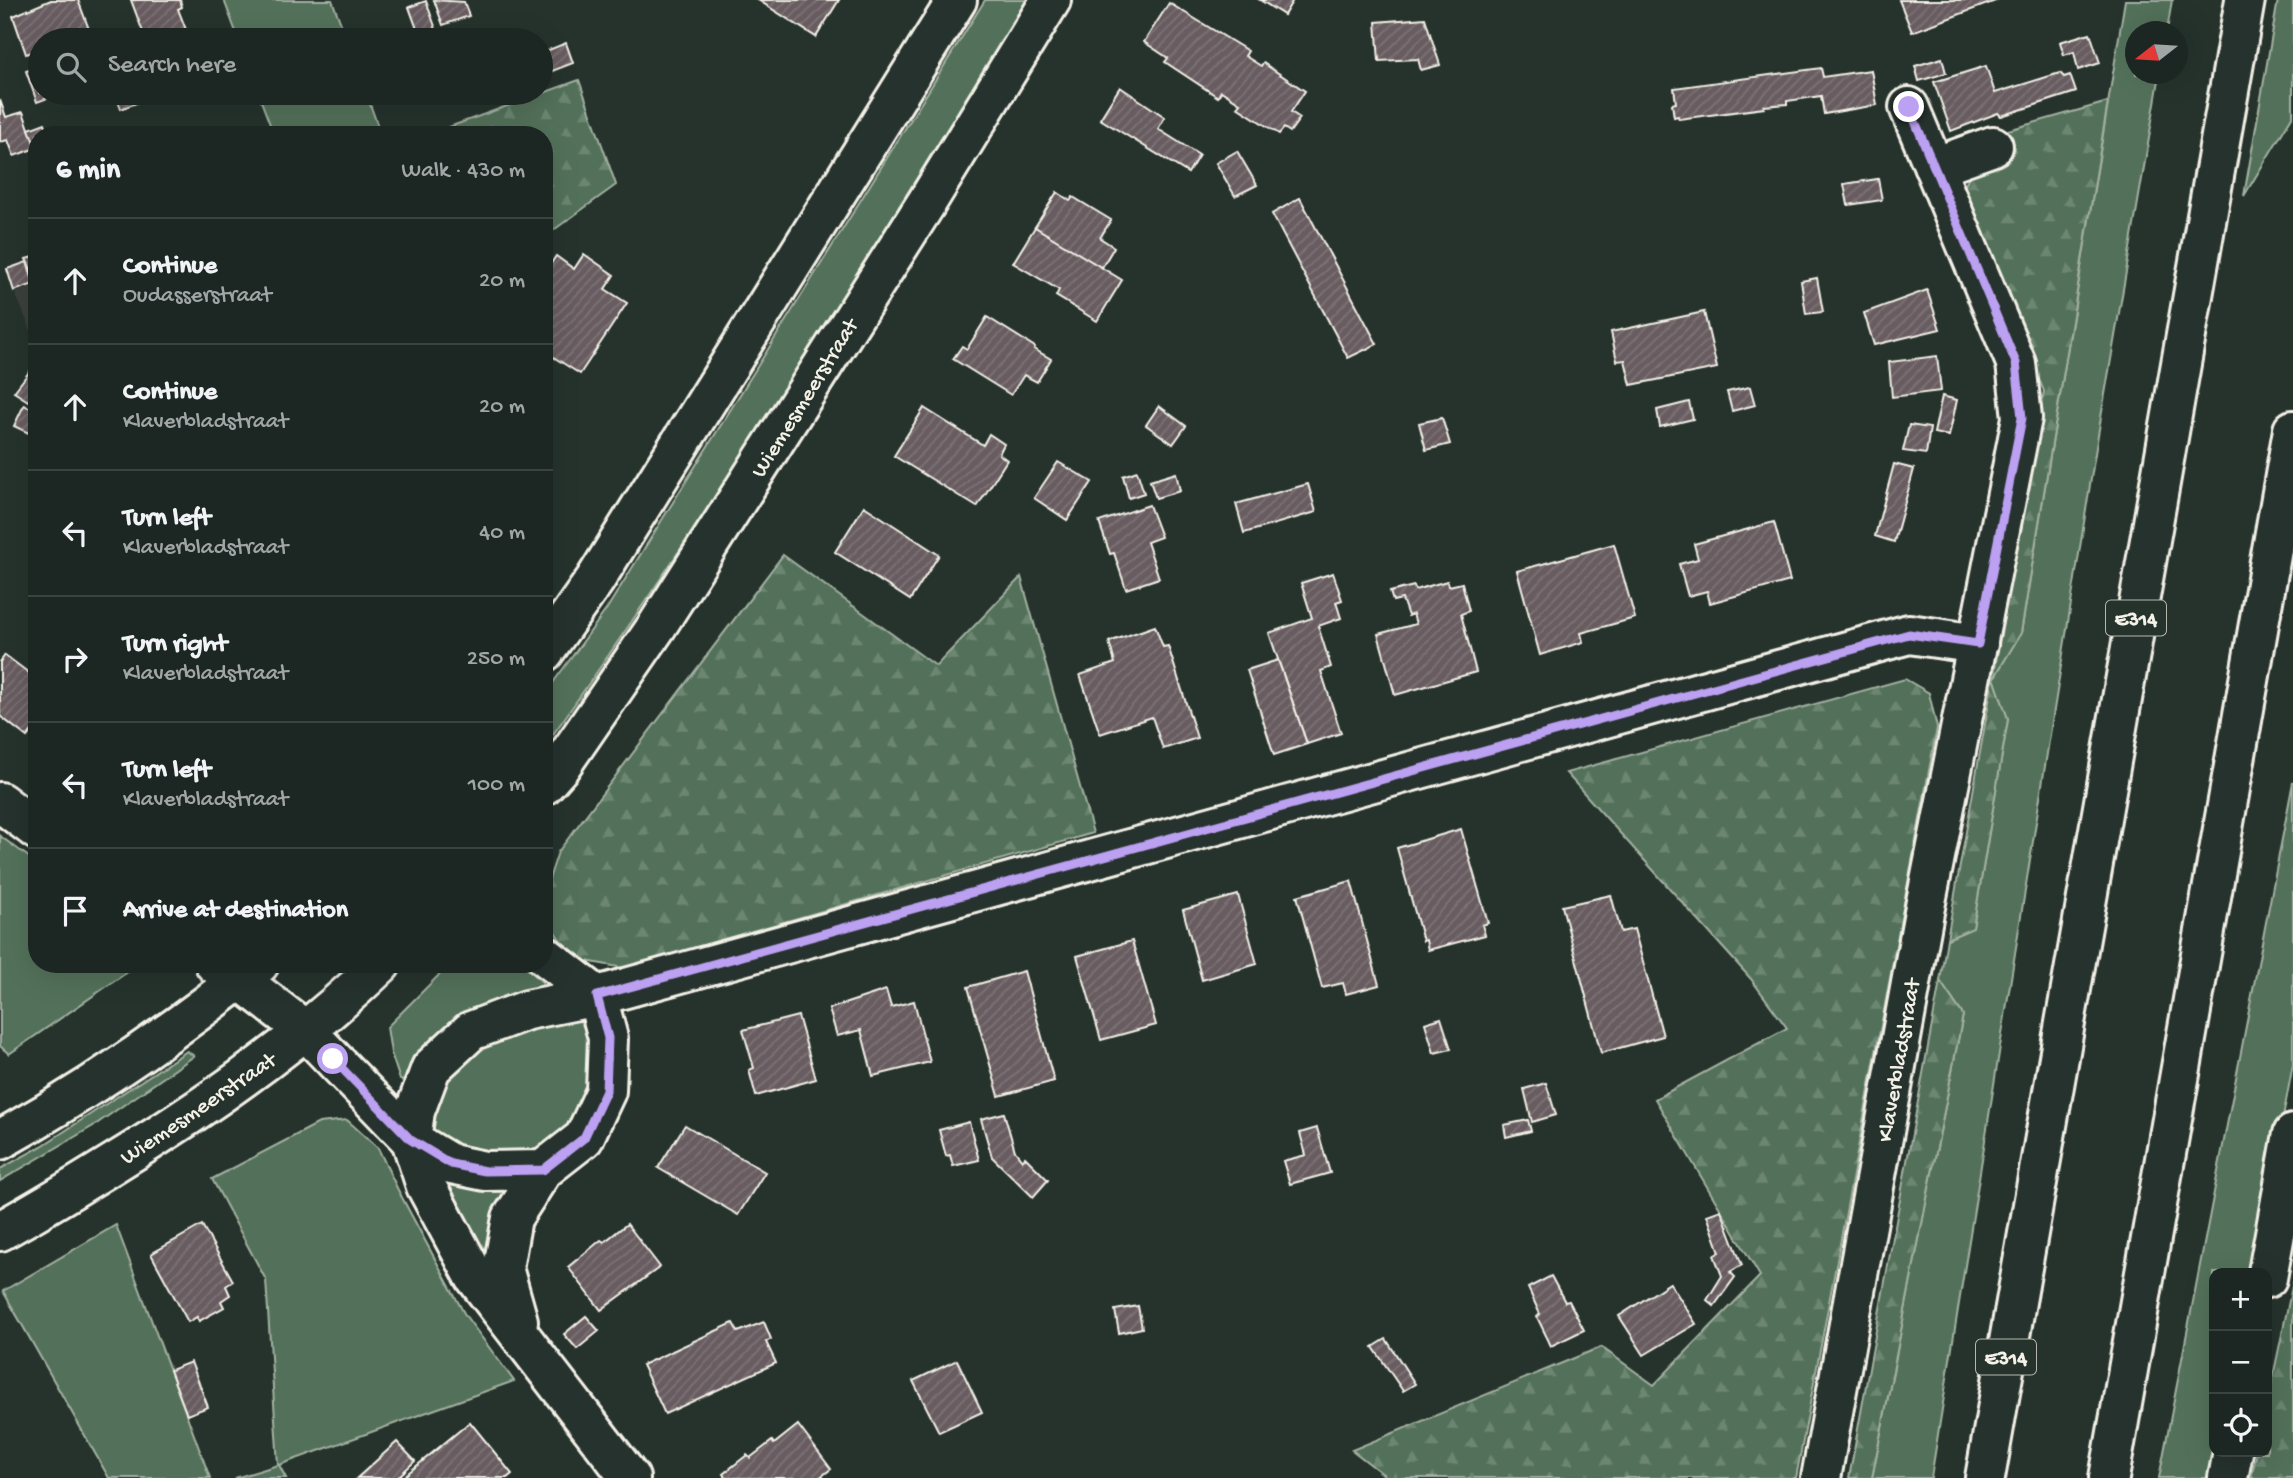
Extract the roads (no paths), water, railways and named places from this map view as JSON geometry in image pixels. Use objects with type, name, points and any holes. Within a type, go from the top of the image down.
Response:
[{"type":"main road","points":[[553,639],[595,580],[957,0]]},
{"type":"main road","name":"Wiemesmeerstraat","points":[[553,775],[657,626],[927,202],[1051,0]]},
{"type":"main road","name":"E314","points":[[1985,1478],[2245,0]]},
{"type":"main road","name":"Klaverbladstraat","points":[[1821,1478],[1924,912],[2022,418],[2016,363],[1909,107]]},
{"type":"main road","points":[[1934,167],[1993,146]]},
{"type":"main road","points":[[2109,1478],[2293,430]]},
{"type":"main road","points":[[630,1478],[475,1277],[426,1186],[411,1140],[415,1111],[431,1068],[471,1031],[527,1010],[597,996],[1909,634],[1978,644]]},
{"type":"main road","points":[[0,802],[28,823]]},
{"type":"main road","points":[[523,1340],[503,1268],[512,1218],[543,1170],[584,1138],[606,1091],[608,1038],[597,996],[553,962]]},
{"type":"main road","points":[[0,1140],[145,1049],[233,973]]},
{"type":"main road","points":[[242,973],[306,1031],[411,1140],[451,1164],[485,1171],[543,1170]]},
{"type":"main road","name":"Wiemesmeerstraat","points":[[0,1231],[180,1123],[306,1031],[371,973]]},
{"type":"main road","points":[[2269,1268],[2293,1135]]},
{"type":"main road","points":[[2228,1478],[2232,1457]]}]
